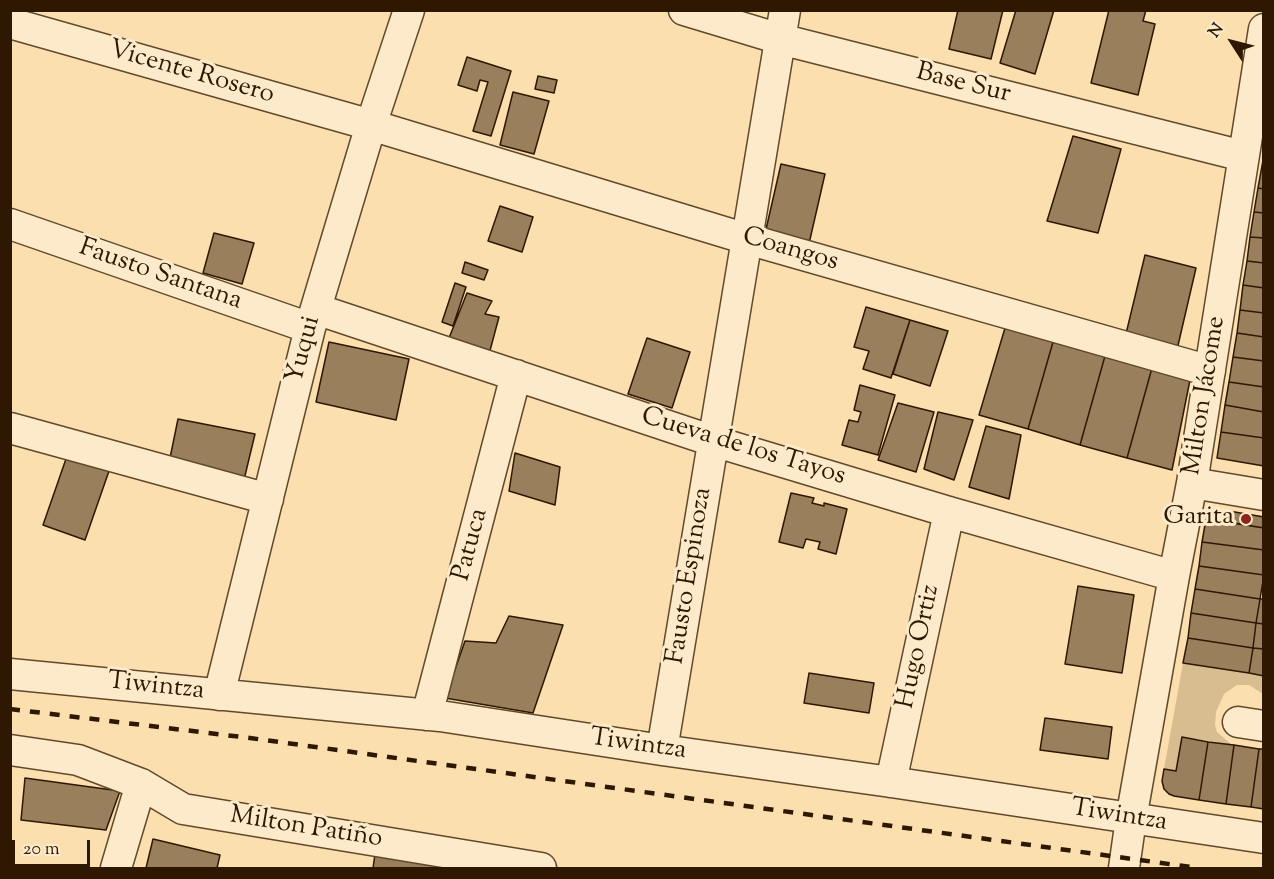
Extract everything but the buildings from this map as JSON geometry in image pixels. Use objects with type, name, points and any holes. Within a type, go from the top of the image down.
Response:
[{"type":"street","name":"Yuqui","points":[[219,695],[313,318],[371,125],[409,10]]},
{"type":"street","name":"Base Sur","points":[[684,10],[782,25],[1243,156]]},
{"type":"street","name":"Vicente Rosero","points":[[10,22],[371,125]]},
{"type":"street","name":"Fausto Espinoza","points":[[662,750],[782,25]]},
{"type":"street","name":"Milton Jácome","points":[[1124,868],[1192,483],[1263,29]]},
{"type":"street","name":"Coangos","points":[[371,125],[747,239],[1210,371]]},
{"type":"street","name":"Fausto Santana","points":[[10,224],[313,318]]},
{"type":"street","name":"Cueva de los Tayos","points":[[313,318],[516,375],[713,441],[1174,576]]},
{"type":"street","name":"Patuca","points":[[427,716],[516,375]]},
{"type":"street","points":[[10,428],[268,499]]},
{"type":"street","points":[[1192,483],[1263,495]]},
{"type":"street","name":"Hugo Ortiz","points":[[891,782],[950,512]]},
{"type":"street","name":"Tiwintza","points":[[10,674],[427,716],[1263,838]]},
{"type":"street","name":"Milton Patiño","points":[[10,750],[78,760],[141,784],[183,809],[541,868]]},
{"type":"street","points":[[116,868],[141,784]]},
{"type":"shaded area","points":[[1183,663],[1263,675],[1263,694],[1249,685],[1237,685],[1224,694],[1216,712],[1215,725],[1217,732],[1232,745],[1182,737],[1176,771],[1164,769]]},
{"type":"railway","points":[[10,709],[250,738],[1198,868]]},
{"type":"place","name":"Garita","points":[[1246,519]]}]
